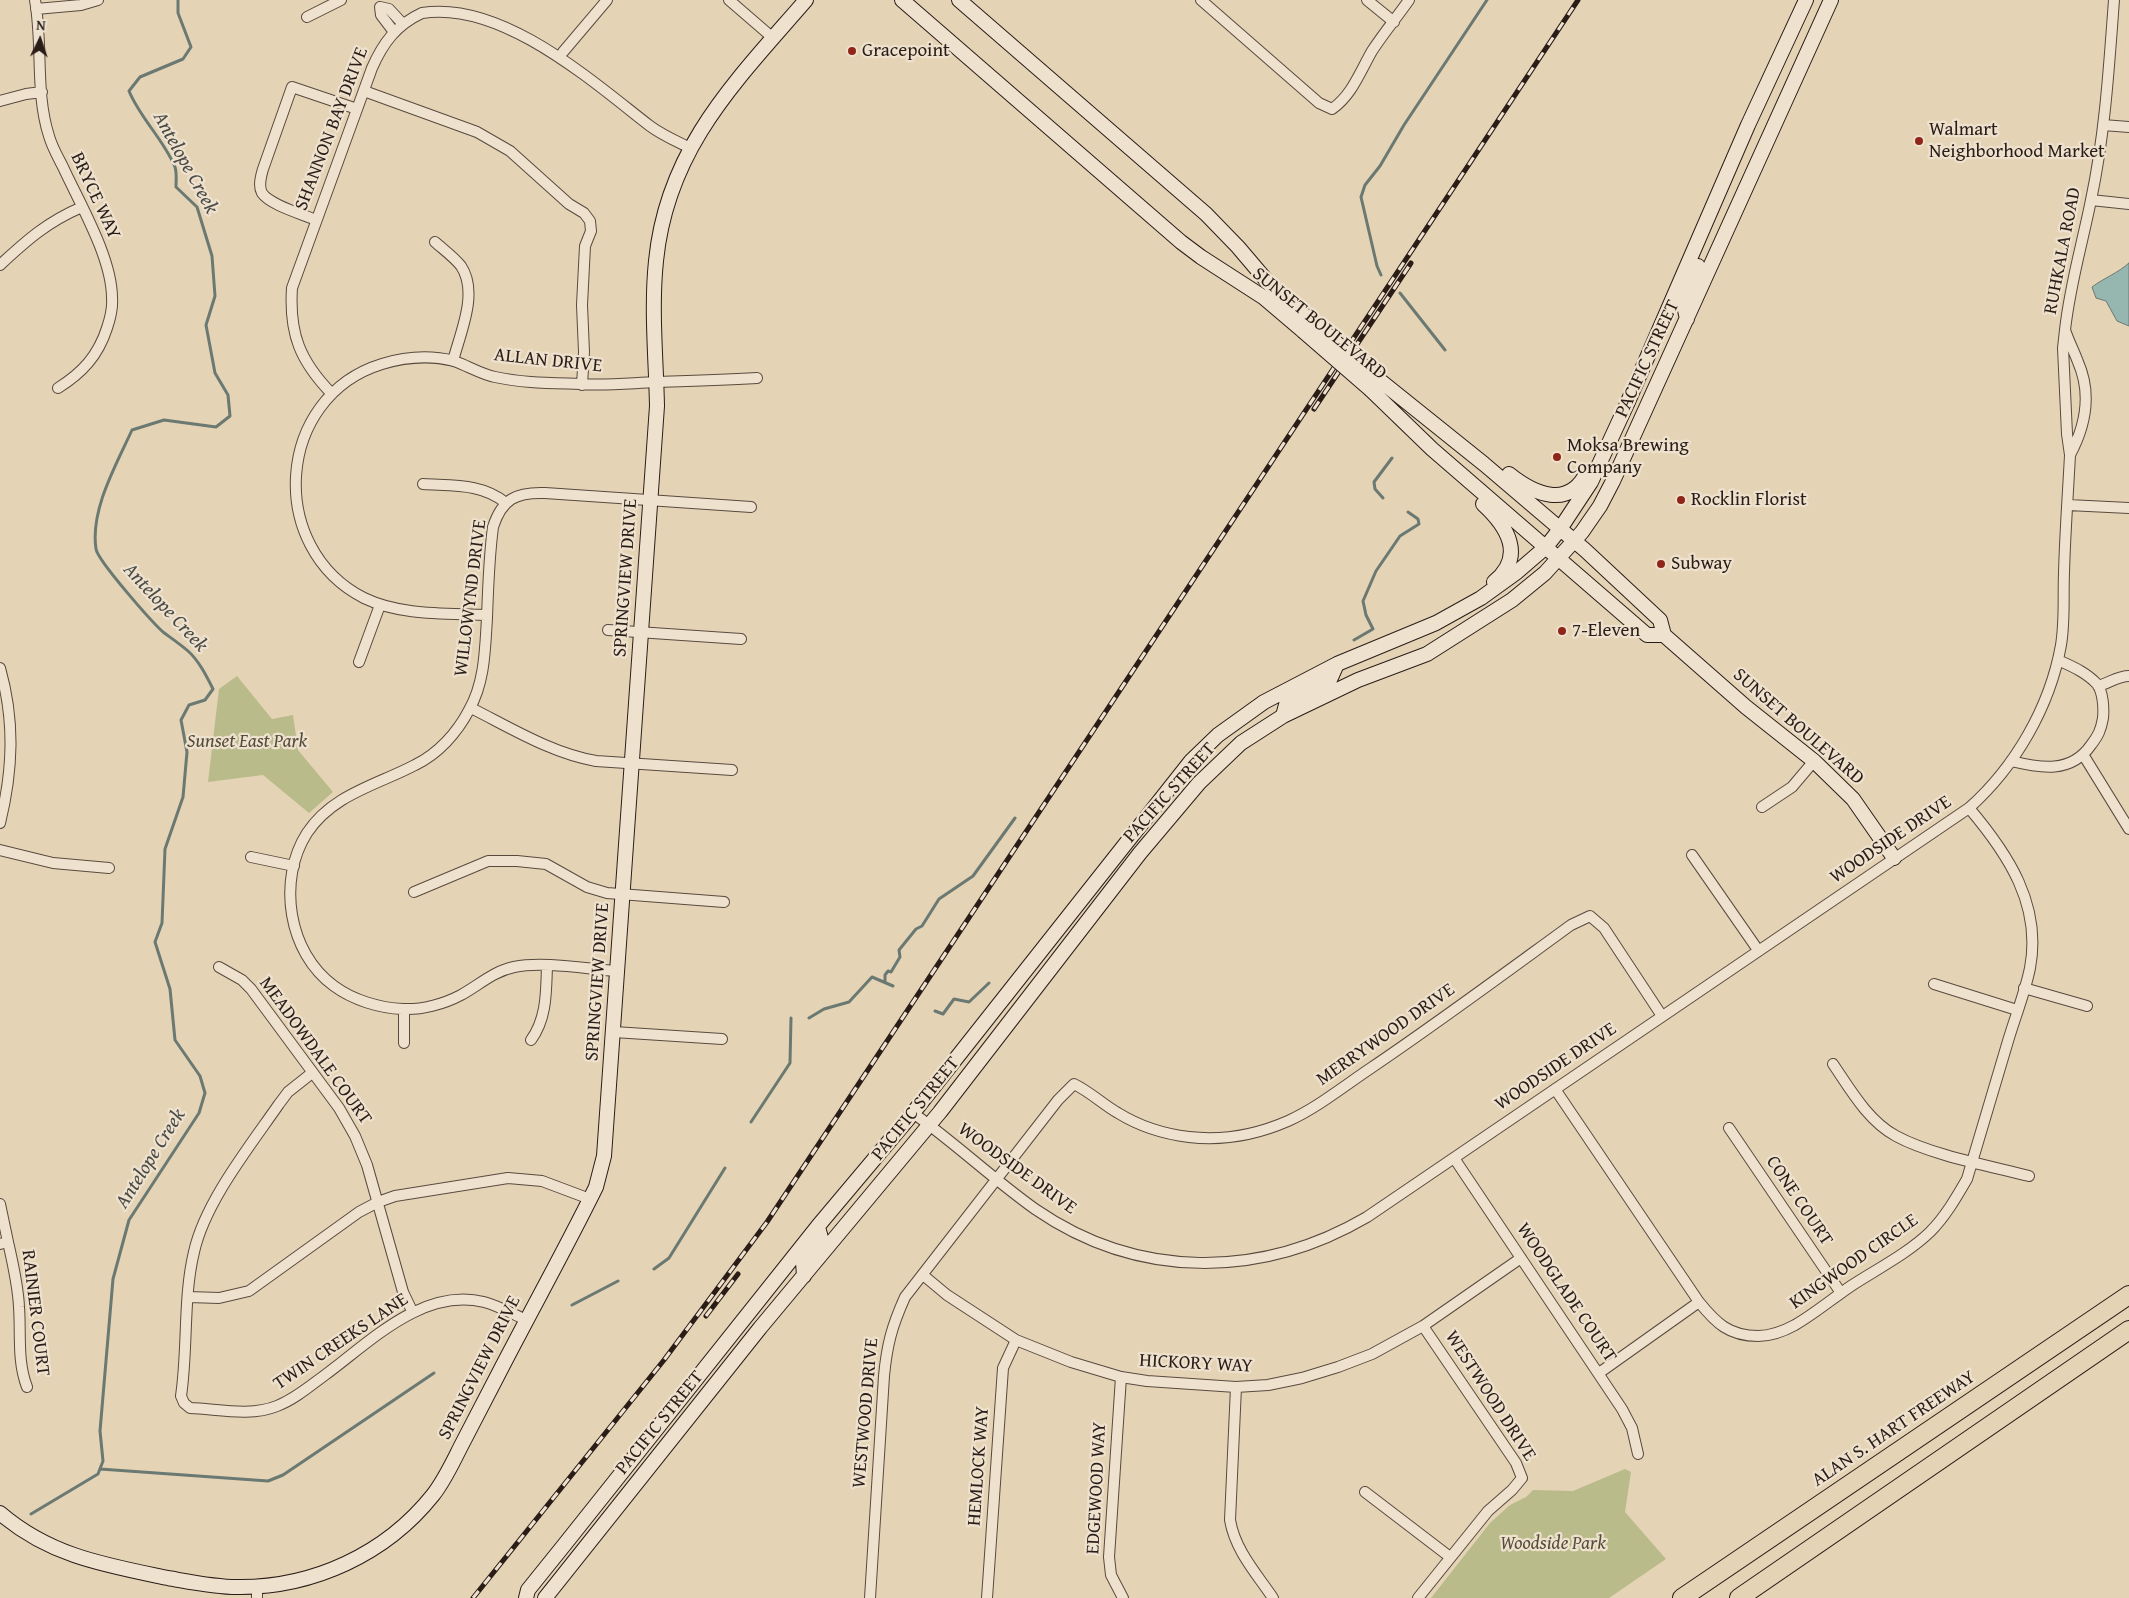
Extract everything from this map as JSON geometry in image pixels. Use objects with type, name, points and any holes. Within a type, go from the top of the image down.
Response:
[{"type":"highway","name":"ALAN S. HART FREEWAY","points":[[1682,1598],[2129,1295]]},
{"type":"highway","points":[[1739,1598],[2129,1330]]},
{"type":"main road","name":"SPRINGVIEW DRIVE","points":[[0,1513],[38,1540],[69,1554],[91,1561],[202,1584],[257,1592],[332,1570],[377,1546],[408,1520],[433,1494],[444,1477],[590,1199],[601,1174],[606,1143],[657,406],[654,298],[656,261],[669,198],[690,148],[713,110],[806,0]]},
{"type":"main road","name":"SUNSET BOULEVARD","points":[[902,0],[1182,242],[1201,257],[1306,325],[1375,384],[1484,464],[1560,529],[1660,620],[1664,635],[1746,707],[1814,761],[1852,799],[1894,858]]},
{"type":"main road","name":"SUNSET BOULEVARD","points":[[959,0],[1206,214],[1238,247],[1306,325]]},
{"type":"main road","name":"PACIFIC STREET","points":[[526,1598],[528,1590],[564,1544],[818,1226],[913,1113],[1191,761],[1234,722],[1264,702],[1337,664],[1407,637],[1453,614],[1518,572],[1546,547],[1587,488],[1806,0]]},
{"type":"main road","name":"PACIFIC STREET","points":[[545,1598],[760,1328],[929,1125],[1140,853],[1195,787],[1241,743],[1283,716],[1358,680],[1427,654],[1512,600],[1545,573],[1574,542],[1600,506],[1613,481],[1831,0]]},
{"type":"main road","points":[[1687,319],[1683,301],[1702,258],[1699,241]]},
{"type":"main road","name":"SUNSET BOULEVARD","points":[[1375,384],[1432,449],[1647,635],[1664,635]]},
{"type":"main road","points":[[1484,464],[1504,470],[1533,491],[1545,495],[1564,494],[1578,486],[1606,432],[1618,422]]},
{"type":"main road","points":[[1469,480],[1480,500],[1495,514],[1505,528],[1510,540],[1509,565],[1502,575],[1487,587],[1480,598]]},
{"type":"main road","points":[[1283,716],[1287,701],[1330,682],[1337,664]]},
{"type":"main road","points":[[1205,748],[1219,763]]},
{"type":"main road","points":[[1126,843],[1140,853]]},
{"type":"main road","points":[[766,1293],[778,1290],[794,1275],[804,1276],[804,1261],[821,1238],[818,1226]]},
{"type":"main road","points":[[662,1421],[673,1418],[692,1400],[702,1402]]},
{"type":"main road","points":[[564,1544],[577,1541],[590,1526],[603,1525],[601,1511],[621,1484],[619,1477]]},
{"type":"street","points":[[36,4],[81,5],[98,0]]},
{"type":"street","points":[[307,17],[341,0]]},
{"type":"street","points":[[563,52],[607,0]]},
{"type":"street","points":[[728,0],[773,38]]},
{"type":"street","points":[[1201,0],[1319,103],[1332,109],[1343,101],[1372,52],[1409,0]]},
{"type":"street","points":[[1367,0],[1394,22]]},
{"type":"street","name":"RUHKALA ROAD","points":[[2064,575],[2070,455],[2066,434],[2063,348],[2068,298],[2091,200],[2103,126],[2114,0]]},
{"type":"street","name":"BRYCE WAY","points":[[36,4],[44,115],[49,138],[104,256],[111,281],[111,315],[100,347],[89,364],[73,379],[58,388]]},
{"type":"street","points":[[377,4],[389,9],[403,24]]},
{"type":"street","points":[[377,4],[380,15],[394,32]]},
{"type":"street","name":"SHANNON BAY DRIVE","points":[[332,394],[306,362],[292,326],[292,288],[380,50],[403,24],[429,10],[445,6],[465,5],[481,8],[510,21],[563,52],[650,126],[690,148]]},
{"type":"street","points":[[316,220],[270,201],[261,192],[260,182],[263,169],[292,87],[357,109]]},
{"type":"street","points":[[364,91],[477,132],[494,141],[510,151],[570,204],[584,213],[590,221],[590,231],[585,246],[582,305],[584,352],[582,385]]},
{"type":"street","points":[[0,102],[26,94],[42,92]]},
{"type":"street","points":[[2103,126],[2129,127]]},
{"type":"street","points":[[2091,200],[2129,204]]},
{"type":"street","points":[[0,265],[33,234],[50,222],[82,207]]},
{"type":"street","points":[[435,242],[460,266],[466,276],[469,291],[468,305],[453,361]]},
{"type":"street","name":"RUHKALA ROAD","points":[[2065,330],[2080,367],[2087,396],[2082,430],[2070,455]]},
{"type":"street","name":"ALLAN DRIVE","points":[[487,615],[412,611],[380,605],[363,597],[331,574],[309,543],[298,512],[296,472],[299,455],[311,422],[332,394],[363,372],[398,360],[436,358],[453,361],[494,376],[582,385],[757,378]]},
{"type":"street","points":[[423,484],[488,490],[506,502]]},
{"type":"street","name":"WILLOWYND DRIVE","points":[[618,971],[530,965],[500,971],[446,1001],[426,1007],[404,1010],[383,1007],[348,994],[333,985],[321,974],[302,945],[296,929],[290,898],[294,866],[299,849],[307,833],[330,808],[359,790],[417,765],[432,755],[451,736],[470,708],[482,675],[493,527],[497,515],[506,502],[530,492],[751,507]]},
{"type":"street","points":[[2068,505],[2129,508]]},
{"type":"street","name":"WOODSIDE DRIVE","points":[[913,1113],[1035,1208],[1059,1224],[1106,1246],[1137,1255],[1166,1260],[1217,1263],[1269,1257],[1316,1243],[1343,1231],[1367,1217],[1969,808],[1992,786],[2010,761],[2033,725],[2050,687],[2058,660],[2064,615],[2064,575]]},
{"type":"street","points":[[359,662],[380,605]]},
{"type":"street","points":[[608,630],[741,639]]},
{"type":"street","points":[[2010,761],[2034,767],[2051,767],[2071,763],[2084,756],[2101,731],[2104,708],[2098,686],[2083,672],[2058,660]]},
{"type":"street","points":[[0,668],[9,703],[12,748],[9,781],[0,823]]},
{"type":"street","points":[[2098,686],[2121,676],[2129,676]]},
{"type":"street","points":[[470,708],[554,750],[574,757],[632,764],[732,770]]},
{"type":"street","points":[[2084,756],[2129,829]]},
{"type":"street","points":[[1762,807],[1792,787],[1814,761]]},
{"type":"street","name":"KINGWOOD CIRCLE","points":[[1555,1088],[1713,1320],[1727,1330],[1758,1336],[1773,1334],[1794,1326],[1929,1233],[1954,1202],[1967,1179],[2030,968],[2032,946],[2031,925],[2027,906],[2012,865],[1969,808]]},
{"type":"street","points":[[0,850],[54,864],[109,868]]},
{"type":"street","points":[[1692,855],[1758,950]]},
{"type":"street","points":[[251,857],[294,866]]},
{"type":"street","points":[[414,892],[488,861],[517,861],[546,864],[587,887],[623,896],[724,902]]},
{"type":"street","name":"MERRYWOOD DRIVE","points":[[1074,1084],[1091,1092],[1117,1113],[1138,1124],[1163,1132],[1213,1139],[1241,1137],[1266,1129],[1290,1120],[1331,1095],[1422,1034],[1571,925],[1590,916],[1604,928],[1662,1016]]},
{"type":"street","points":[[531,1040],[539,1029],[544,1013],[547,966]]},
{"type":"street","name":"MEADOWDALE COURT","points":[[219,967],[242,980],[251,989],[339,1108],[356,1136],[367,1165],[403,1292],[412,1311]]},
{"type":"street","points":[[1934,984],[2017,1010]]},
{"type":"street","points":[[2024,988],[2087,1006]]},
{"type":"street","points":[[404,1010],[404,1043]]},
{"type":"street","points":[[614,1032],[722,1039]]},
{"type":"street","points":[[1833,1064],[1856,1098],[1874,1118],[1895,1136],[1937,1151],[2029,1176]]},
{"type":"street","name":"TWIN CREEKS LANE","points":[[312,1073],[288,1092],[211,1207],[194,1252],[181,1396],[184,1403],[190,1408],[241,1412],[260,1411],[276,1407],[301,1393],[412,1311],[440,1302],[469,1300],[499,1307],[526,1320]]},
{"type":"street","name":"WESTWOOD DRIVE","points":[[870,1598],[888,1343],[892,1325],[905,1297],[1058,1100],[1074,1084]]},
{"type":"street","name":"CONE COURT","points":[[1729,1128],[1841,1294]]},
{"type":"street","name":"WOODGLADE COURT","points":[[1454,1158],[1622,1409],[1632,1428],[1638,1454]]},
{"type":"street","points":[[189,1297],[219,1298],[250,1291],[359,1212],[395,1196],[508,1178],[542,1181],[590,1199]]},
{"type":"street","name":"RAINIER COURT","points":[[0,1204],[4,1243],[17,1283],[20,1359],[22,1374],[27,1388]]},
{"type":"street","name":"HICKORY WAY","points":[[923,1275],[947,1295],[1016,1340],[1070,1362],[1121,1377],[1147,1381],[1236,1388],[1268,1385],[1302,1378],[1372,1354],[1423,1326],[1521,1258]]},
{"type":"street","points":[[1598,1373],[1699,1302]]},
{"type":"street","name":"WESTWOOD DRIVE","points":[[1418,1598],[1488,1511],[1512,1490],[1522,1478],[1516,1463],[1423,1326]]},
{"type":"street","name":"HEMLOCK WAY","points":[[987,1598],[1003,1368],[1016,1340]]},
{"type":"street","name":"EDGEWOOD WAY","points":[[1121,1377],[1109,1558],[1111,1575],[1124,1598]]},
{"type":"street","points":[[1236,1388],[1230,1520],[1233,1536],[1240,1551],[1273,1598]]},
{"type":"street","points":[[1365,1492],[1450,1557]]},
{"type":"green space","name":"Sunset East Park","points":[[237,676],[272,719],[293,715],[298,750],[333,792],[309,813],[263,775],[208,782],[219,689]]},
{"type":"green space","name":"Woodside Park","points":[[1625,1469],[1631,1472],[1625,1512],[1666,1559],[1609,1598],[1431,1598],[1490,1523],[1510,1505],[1526,1497],[1533,1490],[1573,1491]]},
{"type":"water","points":[[2129,263],[2129,326],[2117,321],[2106,301],[2096,298],[2092,287]]},
{"type":"waterway","name":"Antelope Creek","points":[[31,1514],[98,1474],[103,1461],[100,1431],[113,1279],[129,1220],[199,1113],[205,1093],[200,1076],[175,1040],[170,989],[155,942],[162,923],[165,849],[183,797],[187,752],[181,720],[189,705],[205,700],[213,689],[202,668],[192,655],[157,626],[126,591],[99,556],[96,549],[95,534],[97,519],[106,488],[132,430],[164,420],[216,427],[230,416],[228,395],[215,373],[206,325],[215,296],[212,256],[197,207],[176,187],[176,169],[129,91],[140,77],[183,59],[191,47],[178,13],[178,0]]},
{"type":"waterway","points":[[1381,275],[1377,266],[1361,197],[1365,185],[1380,166],[1404,125],[1487,0]]},
{"type":"waterway","points":[[1400,293],[1445,350]]},
{"type":"waterway","points":[[1383,498],[1375,489],[1374,482],[1392,458]]},
{"type":"waterway","points":[[1354,640],[1373,629],[1366,615],[1363,601],[1376,571],[1400,536],[1419,524],[1418,519],[1408,512]]},
{"type":"waterway","points":[[885,982],[885,975],[888,971],[891,972],[900,957],[899,950],[916,929],[922,926],[939,899],[973,876],[1015,818]]},
{"type":"waterway","points":[[809,1018],[824,1009],[849,1002],[872,977],[893,986]]},
{"type":"waterway","points":[[935,1011],[943,1014],[954,999],[969,1002],[989,983]]},
{"type":"waterway","points":[[751,1122],[790,1063],[791,1018]]},
{"type":"waterway","points":[[654,1269],[669,1258],[725,1168]]},
{"type":"waterway","points":[[572,1305],[618,1281]]},
{"type":"waterway","points":[[100,1469],[268,1481],[283,1475],[434,1373]]},
{"type":"railway","points":[[473,1598],[664,1360],[767,1222],[1578,0]]},
{"type":"railway","points":[[1314,409],[1411,263]]},
{"type":"railway","points":[[706,1316],[738,1274]]},
{"type":"place","name":"Gracepoint","points":[[852,51]]},
{"type":"place","name":"Walmart Neighborhood Market","points":[[1919,141]]},
{"type":"place","name":"Moksa Brewing Company","points":[[1557,457]]},
{"type":"place","name":"Rocklin Florist","points":[[1681,500]]},
{"type":"place","name":"Subway","points":[[1661,564]]},
{"type":"place","name":"7-Eleven","points":[[1562,631]]}]
